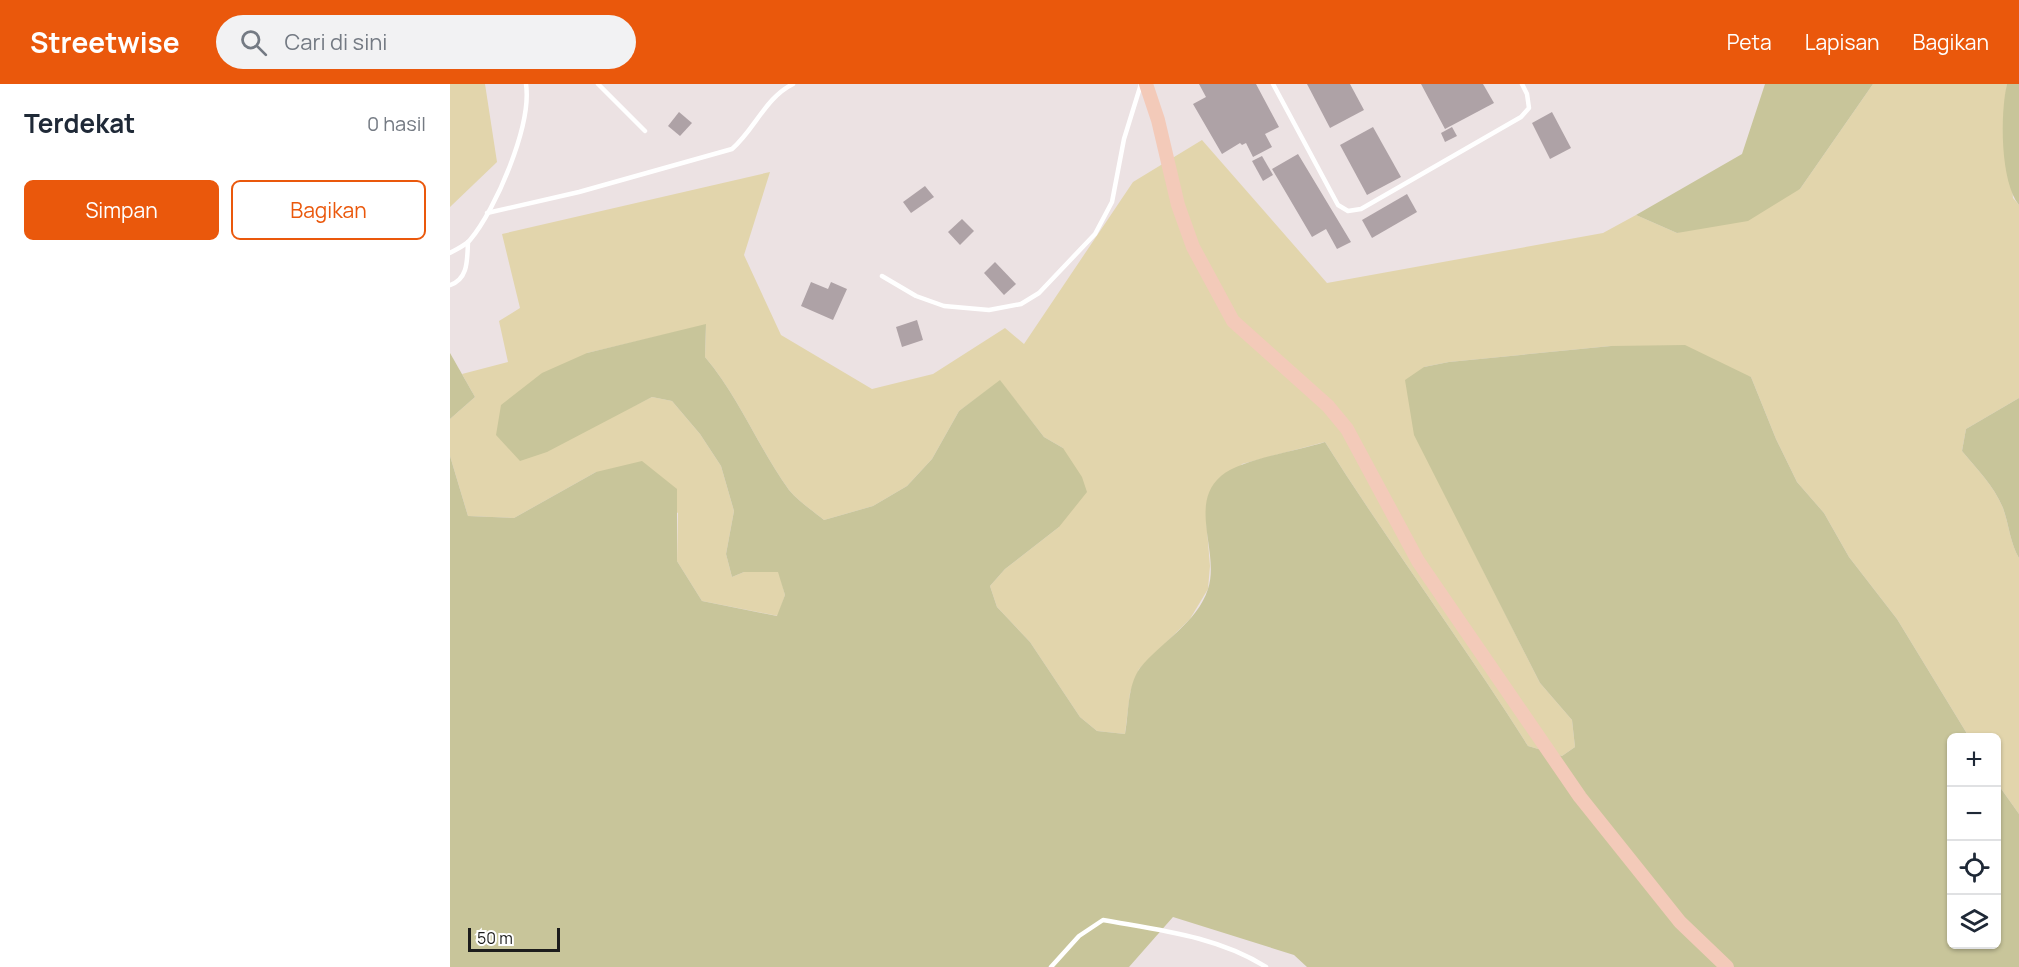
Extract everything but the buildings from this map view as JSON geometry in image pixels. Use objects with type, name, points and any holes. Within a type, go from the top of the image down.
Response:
[{"type":"main road","points":[[1146,84],[1158,120],[1178,205],[1193,247],[1233,321],[1328,406],[1347,429],[1418,561],[1580,797],[1680,922],[1727,967]]},
{"type":"lane","points":[[450,253],[468,242],[487,213],[522,133],[528,94],[526,84]]},
{"type":"lane","points":[[598,84],[645,131]]},
{"type":"lane","points":[[487,213],[579,192],[732,149],[748,135],[772,99],[793,84]]},
{"type":"lane","points":[[882,276],[915,296],[944,306],[989,310],[1021,304],[1039,293],[1095,234],[1112,202],[1124,140],[1140,84]]},
{"type":"lane","points":[[1274,84],[1338,205],[1348,211],[1361,209],[1521,117],[1529,108],[1522,84]]},
{"type":"lane","points":[[450,285],[460,280],[465,272],[468,242]]},
{"type":"lane","points":[[1051,967],[1079,936],[1102,920],[1191,935],[1250,957],[1266,967]]},
{"type":"shaded area","points":[[450,84],[485,84],[497,162],[450,207]]},
{"type":"shaded area","points":[[1765,84],[1873,84],[1800,189],[1748,221],[1677,233],[1636,215],[1742,154]]},
{"type":"shaded area","points":[[1873,84],[2007,84],[2004,110],[2013,198],[2019,205],[2019,398],[1966,429],[1962,451],[1995,492],[2005,514],[2019,558],[2019,814],[2001,789],[2001,733],[1967,733],[1897,619],[1849,557],[1824,513],[1797,482],[1776,439],[1751,377],[1611,346],[1449,362],[1424,367],[1415,435],[1540,683],[1572,720],[1575,747],[1562,756],[1528,746],[1325,442],[1242,464],[1206,518],[1210,566],[1208,589],[1190,619],[1139,669],[1130,693],[1125,734],[1097,731],[1080,717],[1030,642],[997,607],[990,586],[1005,569],[1059,527],[1063,448],[1044,437],[1000,381],[959,411],[932,459],[907,486],[873,506],[824,520],[789,490],[728,389],[705,357],[706,325],[587,353],[603,421],[652,397],[672,401],[700,434],[721,466],[734,511],[726,554],[732,577],[744,572],[779,572],[785,595],[778,616],[702,601],[677,561],[678,513],[596,472],[514,518],[468,516],[450,456],[450,419],[475,397],[462,374],[508,362],[499,321],[520,308],[502,234],[770,172],[744,255],[781,335],[872,389],[933,374],[1005,328],[1024,344],[1133,182],[1202,140],[1327,283],[1603,233],[1636,215],[1677,233],[1800,189]]},
{"type":"shaded area","points":[[2007,84],[2019,84],[2019,205],[2008,180],[2003,147],[2003,112]]},
{"type":"shaded area","points":[[706,324],[705,357],[728,389],[789,490],[824,520],[873,506],[907,486],[932,459],[959,411],[1000,380],[1044,437],[1063,448],[1082,477],[1087,492],[1059,527],[1005,569],[990,586],[997,607],[1030,642],[1080,717],[1097,731],[1125,734],[1131,691],[1140,668],[1187,622],[1203,601],[1211,575],[1206,515],[1211,487],[1221,476],[1242,465],[1325,442],[1528,746],[1562,756],[1575,747],[1572,720],[1540,683],[1414,435],[1405,380],[1424,367],[1449,362],[1611,346],[1685,345],[1751,377],[1776,439],[1797,482],[1824,513],[1849,557],[1897,619],[1967,733],[1947,733],[1947,949],[2001,949],[2001,789],[2019,814],[2019,967],[1307,967],[1294,955],[1173,917],[1129,967],[450,967],[450,456],[468,516],[514,518],[596,472],[642,461],[677,489],[677,561],[702,601],[777,616],[785,595],[778,572],[744,572],[732,577],[726,554],[734,511],[721,466],[700,434],[672,401],[652,397],[547,452],[520,461],[496,435],[501,405],[542,373],[587,353]]},
{"type":"shaded area","points":[[450,353],[475,397],[450,419]]},
{"type":"shaded area","points":[[2019,398],[2019,558],[2005,514],[1995,492],[1962,451],[1966,429]]}]
